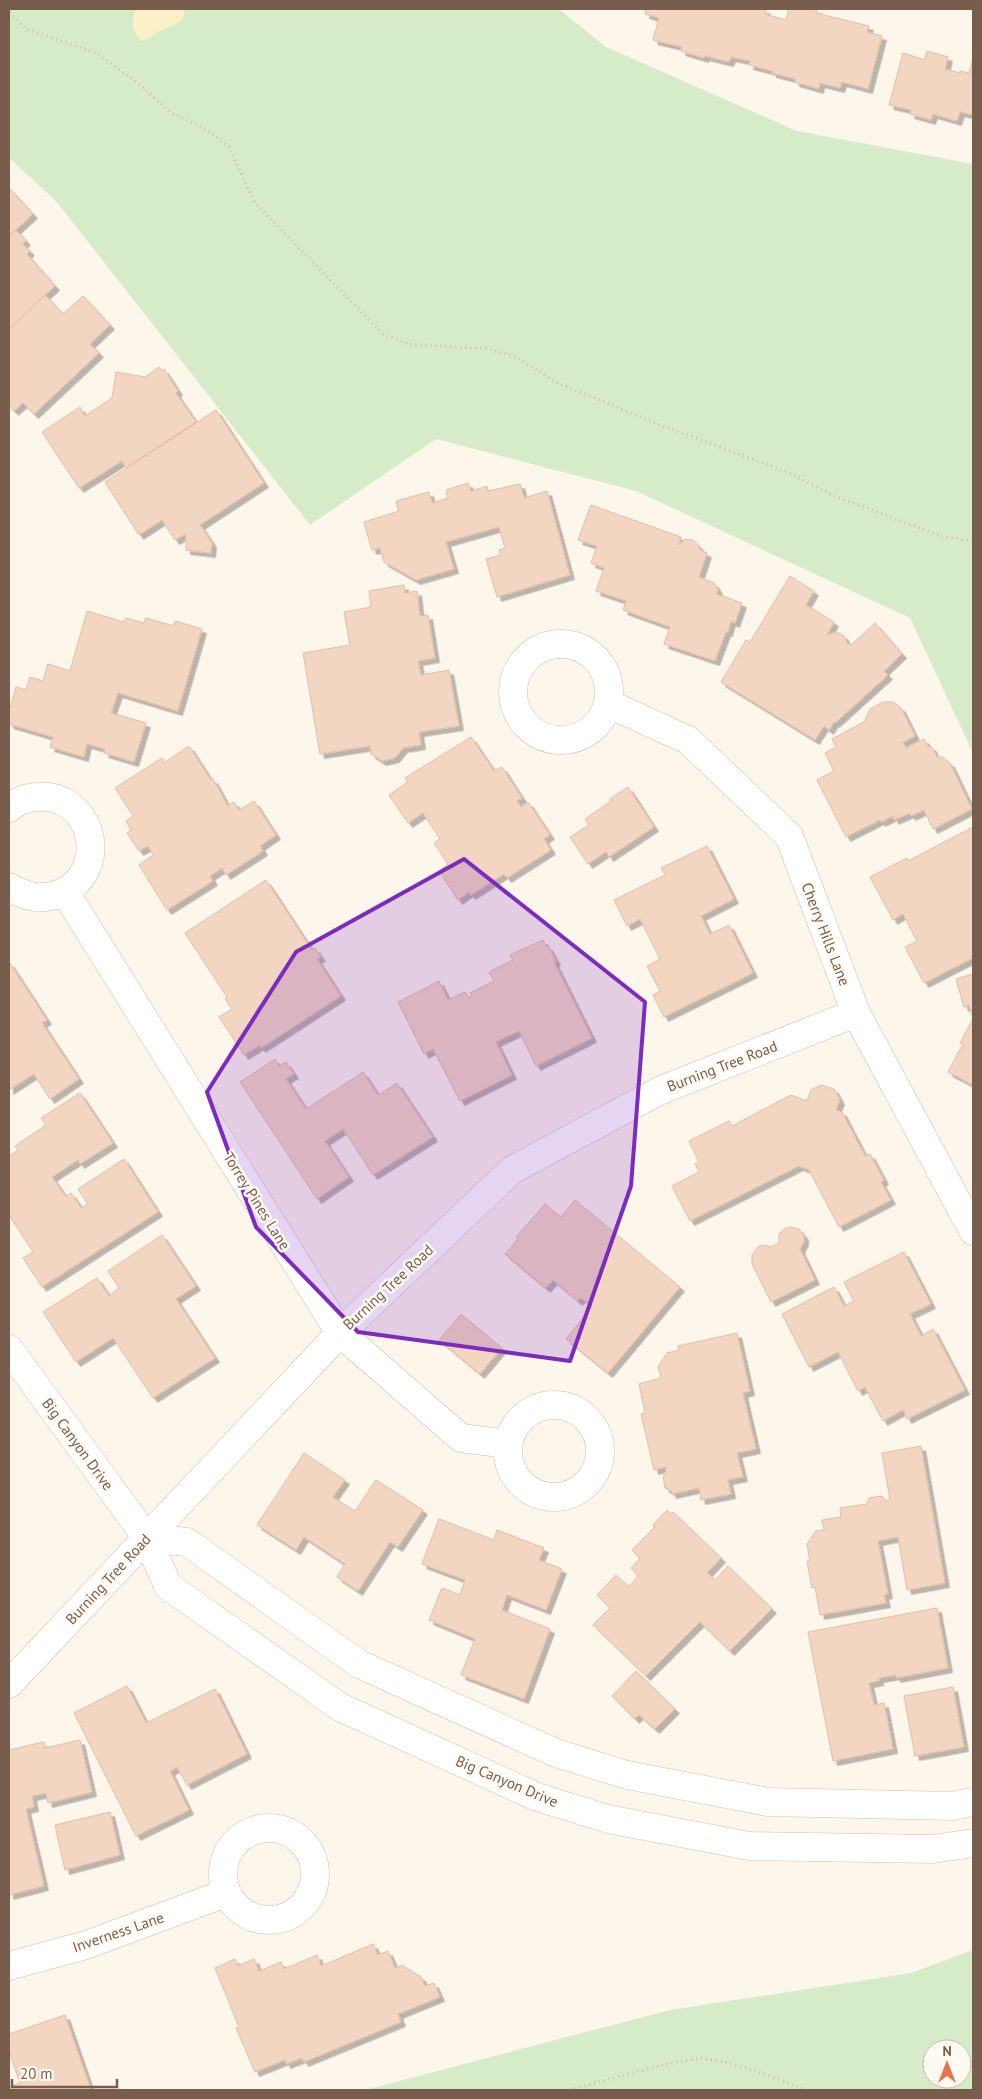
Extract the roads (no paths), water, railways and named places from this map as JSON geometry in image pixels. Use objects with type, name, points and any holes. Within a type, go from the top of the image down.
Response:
[{"type":"street","name":"Cherry Hills Lane","points":[[609,704],[688,740],[789,836],[856,1013],[973,1231]]},
{"type":"street","points":[[9,808],[16,802],[35,796],[55,798],[73,808],[86,823],[91,842],[90,862],[80,879],[64,892],[45,898],[25,896],[9,887]]},
{"type":"street","name":"Torrey Pines Lane","points":[[64,892],[340,1333],[462,1438],[508,1444]]},
{"type":"street","name":"Burning Tree Road","points":[[9,1684],[340,1333],[512,1170],[659,1091],[856,1013]]},
{"type":"street","name":"Big Canyon Drive","points":[[9,1349],[147,1538],[168,1586],[340,1708],[537,1797],[608,1819],[749,1846],[933,1850],[973,1843]]},
{"type":"street","points":[[147,1538],[187,1542],[359,1664],[556,1753],[627,1775],[768,1802],[952,1806],[973,1802]]},
{"type":"street","name":"Inverness Lane","points":[[9,1966],[86,1945],[226,1893]]}]
